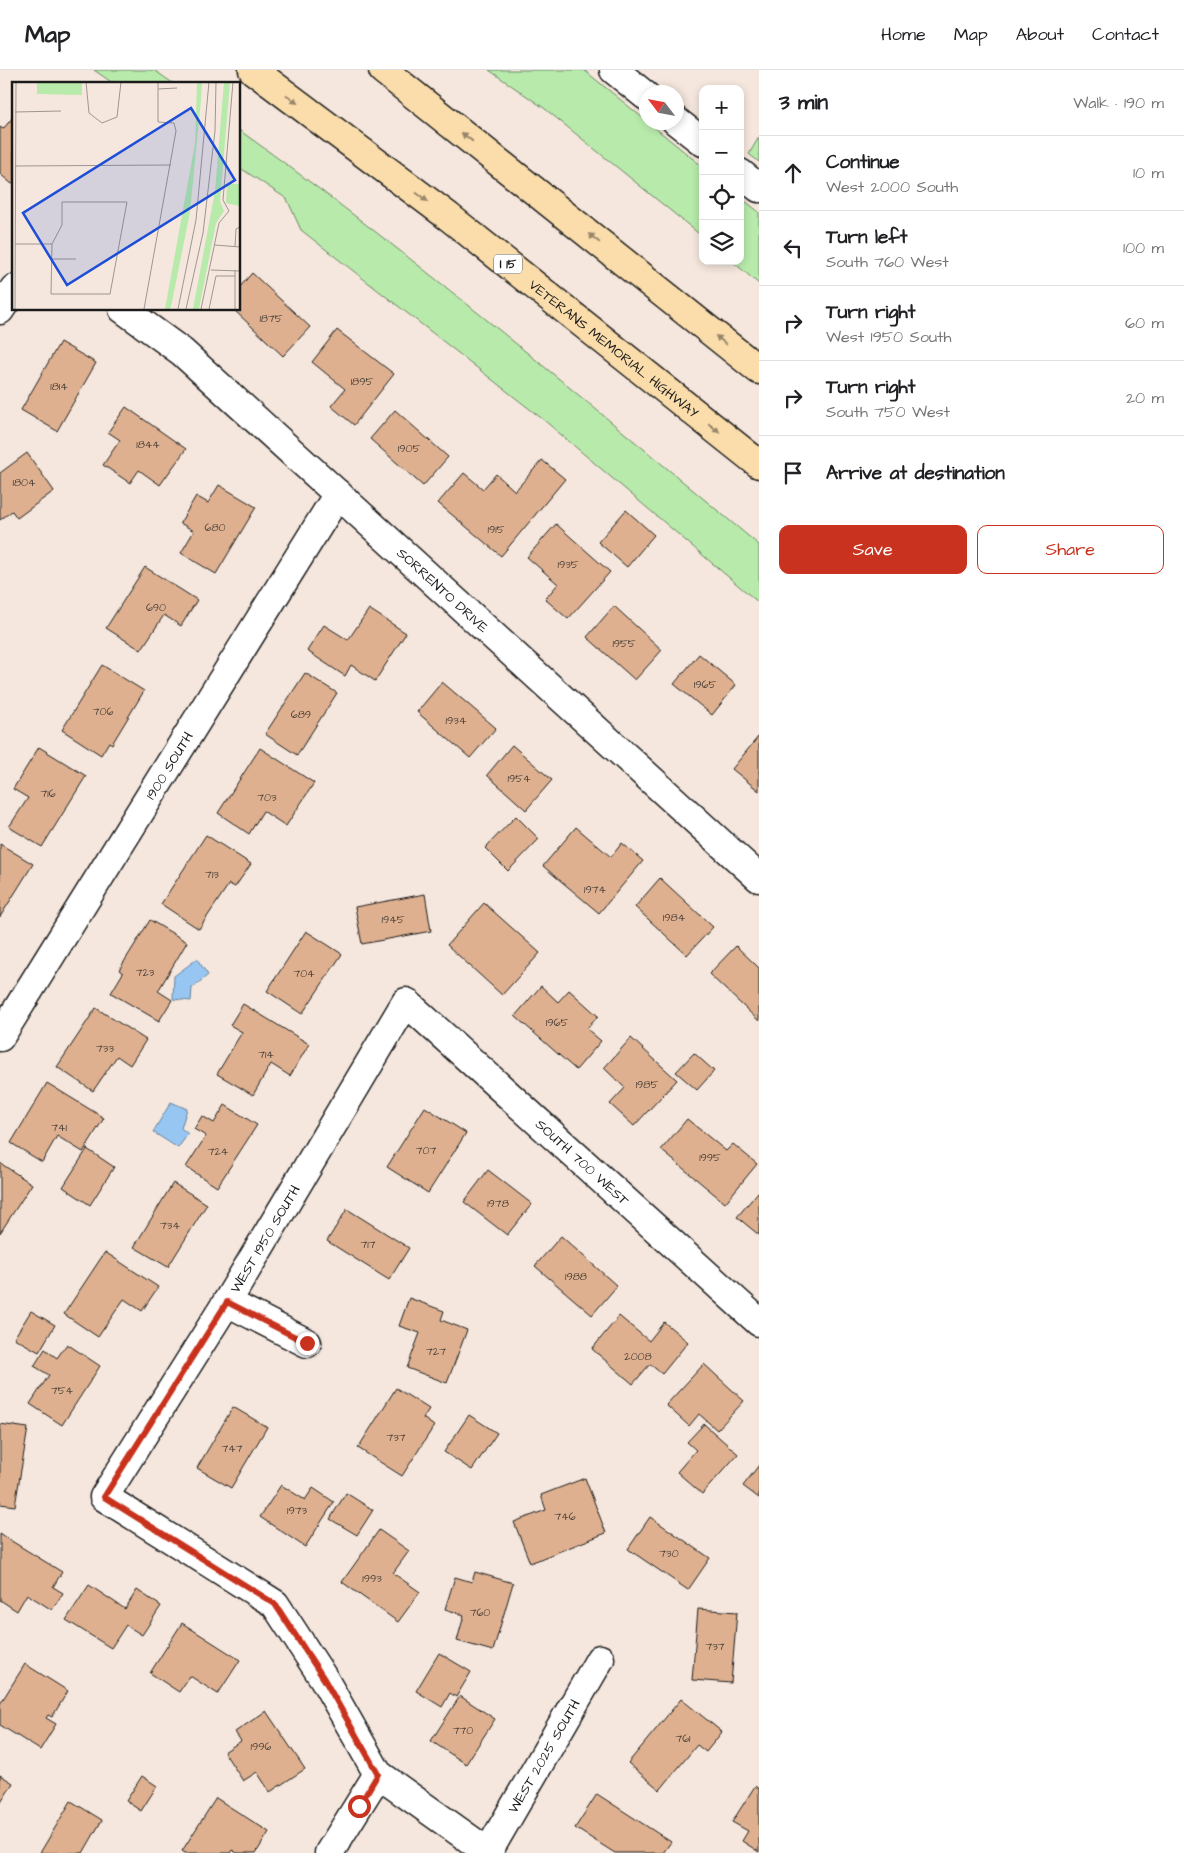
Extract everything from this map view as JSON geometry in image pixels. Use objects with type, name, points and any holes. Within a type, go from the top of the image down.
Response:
[{"type":"highway","name":"VETERANS MEMORIAL HIGHWAY","points":[[253,70],[449,217],[759,464]]},
{"type":"highway","points":[[383,70],[759,370]]},
{"type":"street","points":[[614,70],[639,90]]},
{"type":"street","points":[[684,127],[699,139]]},
{"type":"street","points":[[744,175],[759,188]]},
{"type":"street","points":[[0,310],[12,292]]},
{"type":"street","name":"SORRENTO DRIVE","points":[[124,310],[182,352],[759,878]]},
{"type":"street","name":"1900 SOUTH","points":[[0,1037],[338,494]]},
{"type":"street","name":"WEST 1950 SOUTH","points":[[378,1774],[324,1679],[275,1604],[104,1497],[227,1302],[406,1002]]},
{"type":"street","name":"SOUTH 700 WEST","points":[[406,1002],[759,1322]]},
{"type":"street","points":[[227,1302],[307,1343]]},
{"type":"street","name":"WEST 2025 SOUTH","points":[[488,1852],[600,1659]]},
{"type":"street","points":[[329,1853],[378,1774],[488,1852]]},
{"type":"green space","points":[[94,70],[154,70],[171,82],[111,82]]},
{"type":"green space","points":[[489,70],[584,70],[639,115],[639,130],[658,130],[699,164],[699,234],[544,108]]},
{"type":"green space","points":[[240,131],[372,229],[438,281],[567,385],[759,545],[759,603],[545,421],[301,230],[287,199],[240,168]]},
{"type":"green space","points":[[759,137],[759,162],[749,154]]},
{"type":"green space","points":[[744,200],[759,212],[759,284],[737,265],[744,265]]},
{"type":"water","points":[[197,959],[208,975],[192,988],[191,1001],[173,999],[174,976]]},
{"type":"water","points":[[171,1102],[187,1109],[181,1128],[188,1134],[178,1148],[153,1132]]},
{"type":"building","points":[[12,118],[12,184],[0,174],[0,127],[3,129]]},
{"type":"building","points":[[252,273],[310,327],[283,356],[234,310],[240,310],[240,287]]},
{"type":"building","points":[[337,330],[394,374],[354,425],[331,406],[345,389],[312,362]]},
{"type":"building","points":[[60,342],[96,363],[57,431],[21,410]]},
{"type":"building","points":[[126,407],[186,449],[160,485],[139,470],[130,483],[103,465],[120,440],[108,432]]},
{"type":"building","points":[[395,410],[448,457],[423,486],[370,439]]},
{"type":"building","points":[[27,453],[54,491],[17,518],[12,511],[0,520],[0,473]]},
{"type":"building","points":[[542,460],[565,479],[501,556],[438,503],[464,473],[483,489],[496,474],[515,491]]},
{"type":"building","points":[[219,485],[256,507],[216,574],[181,553],[194,531],[180,523],[196,496],[208,503]]},
{"type":"building","points":[[626,510],[654,535],[627,567],[598,542]]},
{"type":"building","points":[[556,524],[610,572],[568,619],[545,599],[558,584],[527,557]]},
{"type":"building","points":[[145,567],[197,600],[181,626],[164,615],[141,650],[106,628]]},
{"type":"building","points":[[614,606],[662,650],[635,680],[587,637]]},
{"type":"building","points":[[369,609],[406,633],[375,681],[351,665],[345,676],[307,651],[324,625],[348,640]]},
{"type":"building","points":[[699,654],[736,685],[712,715],[674,684]]},
{"type":"building","points":[[102,665],[144,691],[112,744],[109,742],[101,755],[62,730]]},
{"type":"building","points":[[305,673],[337,693],[297,755],[265,734]]},
{"type":"building","points":[[442,682],[496,728],[470,758],[417,712]]},
{"type":"building","points":[[759,737],[759,791],[732,769]]},
{"type":"building","points":[[512,745],[552,780],[526,810],[487,775]]},
{"type":"building","points":[[39,747],[86,776],[42,847],[9,827],[28,798],[13,789]]},
{"type":"building","points":[[260,748],[314,783],[286,826],[263,811],[249,834],[218,813]]},
{"type":"building","points":[[516,816],[539,839],[508,871],[485,848]]},
{"type":"building","points":[[576,827],[611,857],[622,843],[643,861],[599,913],[543,866]]},
{"type":"building","points":[[206,835],[251,864],[235,887],[229,884],[199,929],[161,904]]},
{"type":"building","points":[[0,844],[33,864],[0,917]]},
{"type":"building","points":[[660,878],[713,927],[687,955],[635,907]]},
{"type":"building","points":[[425,894],[431,931],[362,944],[355,907]]},
{"type":"building","points":[[484,903],[540,953],[502,995],[447,945]]},
{"type":"building","points":[[150,920],[187,942],[158,991],[172,1000],[159,1021],[111,993],[123,973],[119,970]]},
{"type":"building","points":[[306,931],[342,954],[302,1014],[267,991]]},
{"type":"building","points":[[736,946],[759,968],[759,1021],[709,974]]},
{"type":"building","points":[[541,986],[558,1002],[569,990],[598,1016],[587,1029],[601,1041],[576,1070],[515,1016]]},
{"type":"building","points":[[243,1004],[309,1044],[290,1076],[271,1064],[253,1095],[217,1074],[242,1032],[230,1025]]},
{"type":"building","points":[[96,1008],[146,1040],[130,1065],[117,1056],[93,1091],[57,1067]]},
{"type":"building","points":[[631,1038],[677,1080],[634,1126],[610,1104],[625,1088],[604,1068]]},
{"type":"building","points":[[694,1053],[714,1071],[697,1090],[676,1072]]},
{"type":"building","points":[[47,1083],[104,1118],[83,1152],[57,1136],[42,1162],[11,1143]]},
{"type":"building","points":[[225,1105],[257,1125],[217,1187],[186,1167],[206,1136],[194,1129],[202,1116],[214,1123]]},
{"type":"building","points":[[425,1107],[466,1133],[428,1193],[387,1167]]},
{"type":"building","points":[[687,1119],[726,1151],[733,1144],[757,1164],[725,1203],[661,1150]]},
{"type":"building","points":[[87,1149],[114,1167],[90,1205],[63,1187]]},
{"type":"building","points":[[0,1163],[32,1184],[0,1233]]},
{"type":"building","points":[[488,1170],[532,1204],[507,1235],[464,1202]]},
{"type":"building","points":[[173,1183],[207,1204],[168,1267],[134,1247]]},
{"type":"building","points":[[759,1191],[759,1235],[737,1217]]},
{"type":"building","points":[[347,1209],[409,1248],[389,1280],[327,1241]]},
{"type":"building","points":[[561,1236],[617,1286],[592,1315],[535,1266]]},
{"type":"building","points":[[105,1252],[158,1287],[142,1311],[124,1299],[98,1337],[64,1314]]},
{"type":"building","points":[[409,1298],[444,1311],[441,1320],[467,1330],[447,1383],[407,1368],[420,1333],[399,1326]]},
{"type":"building","points":[[31,1311],[55,1325],[39,1352],[14,1338]]},
{"type":"building","points":[[619,1316],[649,1341],[664,1322],[688,1342],[662,1374],[650,1364],[633,1384],[592,1349]]},
{"type":"building","points":[[67,1344],[100,1366],[62,1425],[30,1404],[49,1375],[34,1366],[45,1349],[57,1358]]},
{"type":"building","points":[[704,1364],[744,1401],[717,1430],[699,1414],[689,1426],[666,1405]]},
{"type":"building","points":[[396,1388],[429,1409],[423,1418],[434,1426],[402,1476],[358,1448]]},
{"type":"building","points":[[233,1407],[267,1427],[231,1488],[197,1468]]},
{"type":"building","points":[[469,1415],[497,1433],[472,1470],[444,1452]]},
{"type":"building","points":[[0,1424],[28,1428],[15,1506],[0,1504]]},
{"type":"building","points":[[704,1424],[738,1454],[702,1494],[677,1472],[696,1450],[687,1442]]},
{"type":"building","points":[[759,1465],[759,1498],[743,1486]]},
{"type":"building","points":[[585,1478],[606,1533],[530,1563],[514,1522],[546,1510],[541,1495]]},
{"type":"building","points":[[281,1485],[305,1500],[313,1488],[334,1502],[305,1547],[260,1517]]},
{"type":"building","points":[[346,1493],[373,1510],[357,1535],[330,1519]]},
{"type":"building","points":[[650,1517],[710,1558],[688,1590],[628,1549]]},
{"type":"building","points":[[379,1530],[409,1551],[393,1573],[420,1592],[398,1622],[342,1582]]},
{"type":"building","points":[[0,1534],[62,1572],[53,1587],[63,1593],[52,1610],[27,1594],[17,1611],[0,1600]]},
{"type":"building","points":[[475,1572],[513,1583],[493,1651],[457,1641],[464,1615],[445,1609],[455,1577],[472,1582]]},
{"type":"building","points":[[89,1585],[125,1609],[137,1590],[161,1606],[142,1635],[126,1625],[111,1648],[66,1620]]},
{"type":"building","points":[[698,1609],[737,1612],[731,1683],[692,1680]]},
{"type":"building","points":[[182,1623],[240,1660],[218,1694],[190,1676],[179,1692],[150,1673]]},
{"type":"building","points":[[439,1653],[471,1672],[456,1697],[450,1693],[442,1707],[416,1691]]},
{"type":"building","points":[[25,1664],[68,1691],[52,1717],[48,1715],[46,1718],[56,1724],[40,1750],[0,1725],[0,1704]]},
{"type":"building","points":[[460,1696],[495,1719],[466,1764],[431,1741]]},
{"type":"building","points":[[681,1699],[722,1732],[706,1752],[697,1745],[660,1790],[628,1763]]},
{"type":"building","points":[[266,1711],[305,1769],[270,1792],[257,1772],[243,1781],[224,1752],[241,1741],[235,1732]]},
{"type":"building","points":[[0,1775],[13,1783],[0,1804]]},
{"type":"building","points":[[142,1776],[157,1786],[141,1811],[126,1801]]},
{"type":"building","points":[[755,1786],[759,1789],[759,1852],[742,1841],[748,1831],[732,1822]]},
{"type":"building","points":[[597,1794],[671,1842],[663,1853],[615,1853],[575,1828]]},
{"type":"building","points":[[216,1798],[269,1832],[256,1853],[237,1853],[232,1850],[230,1853],[185,1853],[182,1851]]},
{"type":"building","points":[[71,1801],[102,1820],[83,1853],[40,1853]]},
{"type":"route","points":[[307,1343],[227,1302],[104,1497],[275,1604],[324,1679],[378,1774],[359,1806]]}]
